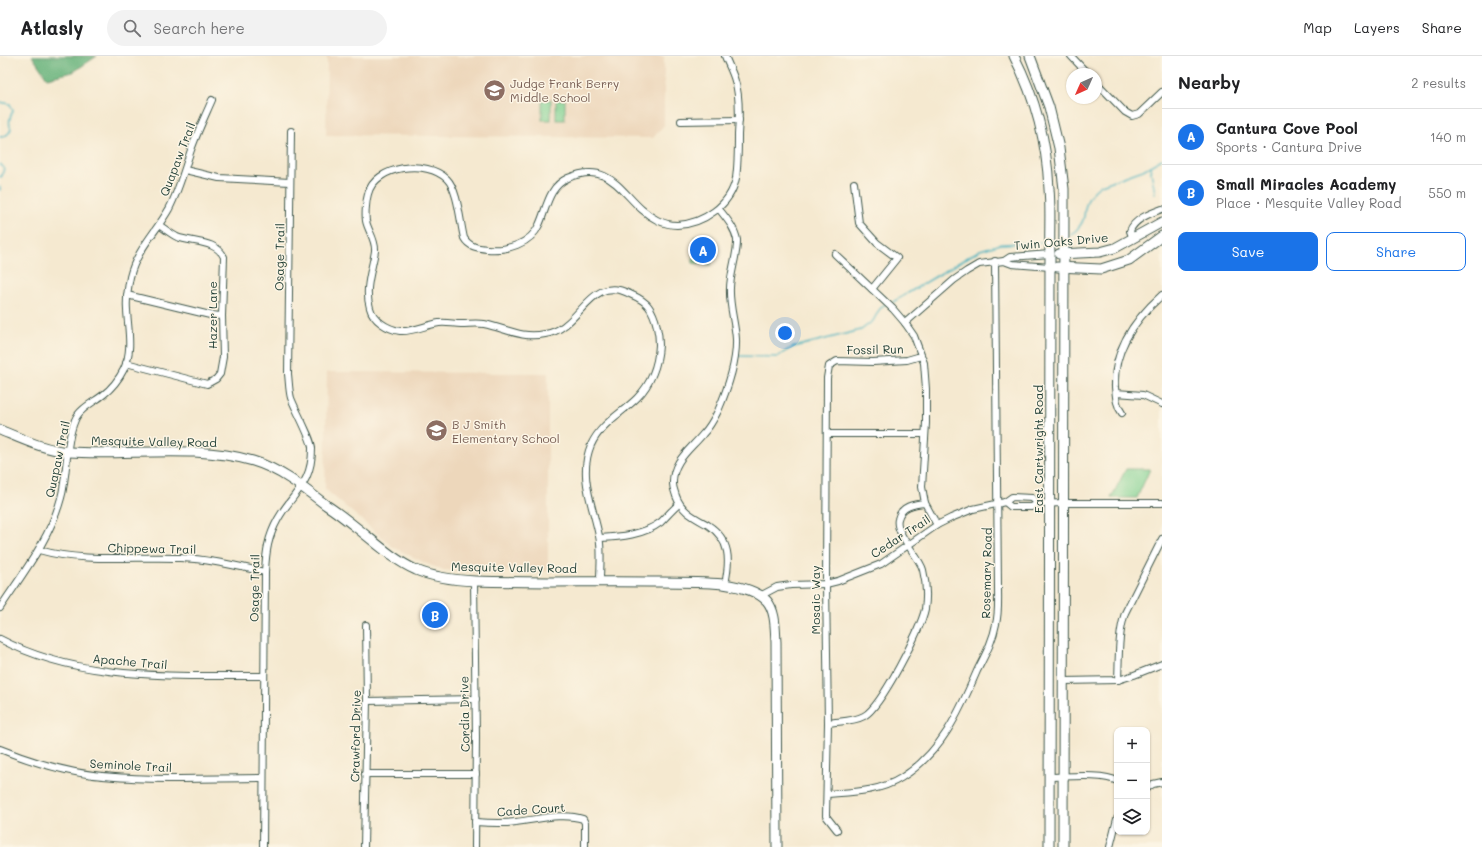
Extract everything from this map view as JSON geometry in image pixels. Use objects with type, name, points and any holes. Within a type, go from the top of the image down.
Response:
[{"type":"main road","name":"East Cartwright Road","points":[[1014,56],[1034,103],[1042,137],[1049,190],[1049,847]]},
{"type":"main road","points":[[1030,56],[1049,107],[1059,148],[1064,189],[1063,847]]},
{"type":"main road","name":"Twin Oaks Drive","points":[[1050,254],[1100,252],[1115,248],[1162,222]]},
{"type":"main road","name":"Twin Oaks Drive","points":[[1050,267],[1100,269],[1129,260],[1162,236]]},
{"type":"main road","name":"Mesquite Valley Road","points":[[0,430],[46,448],[68,452],[160,452],[227,456],[253,461],[267,467],[302,487],[354,525],[395,558],[415,569],[433,576],[474,581],[600,581],[725,584],[746,589],[760,596],[767,601],[774,618],[776,642],[777,847]]},
{"type":"street","points":[[600,581],[600,538],[587,490],[587,456],[595,437],[603,426],[638,397],[647,386],[653,374],[658,356],[659,343],[655,319],[649,306],[627,292],[616,289],[604,291],[593,296],[565,326],[556,331],[533,336],[516,334],[485,325],[441,322],[411,330],[400,331],[386,326],[370,311],[367,296],[376,247],[366,221],[367,196],[372,184],[382,175],[393,170],[422,168],[438,172],[447,179],[453,187],[464,238],[468,244],[474,247],[492,249],[515,246],[526,240],[539,226],[551,194],[566,179],[585,173],[606,176],[616,182],[640,209],[650,217],[663,223],[676,225],[688,224],[701,219],[719,209],[731,191],[736,179],[739,120],[736,82],[725,56]]},
{"type":"street","points":[[1071,56],[1082,68]]},
{"type":"street","points":[[1102,88],[1124,112],[1132,116],[1139,114],[1162,92]]},
{"type":"street","name":"Quapaw Trail","points":[[0,608],[39,550],[61,499],[65,482],[71,432],[75,419],[90,403],[104,394],[116,383],[126,363],[130,350],[127,295],[130,276],[144,245],[159,225],[180,186],[192,150],[212,100]]},
{"type":"street","points":[[682,121],[739,120]]},
{"type":"street","name":"Osage Trail","points":[[263,847],[266,549],[273,528],[285,508],[302,487],[309,473],[313,448],[291,397],[288,374],[291,131]]},
{"type":"street","points":[[185,170],[219,178],[290,182]]},
{"type":"street","points":[[854,183],[859,223],[877,242],[897,258],[872,289]]},
{"type":"street","points":[[719,209],[728,220],[736,240],[736,250],[730,276],[729,293],[736,339],[732,370],[717,413],[704,434],[680,458],[674,473],[672,485],[679,504],[689,514],[709,526],[724,541],[729,567],[725,584]]},
{"type":"street","points":[[1133,239],[1130,231],[1135,224],[1143,218],[1162,209]]},
{"type":"street","name":"Hazer Lane","points":[[126,363],[207,384],[216,379],[220,374],[223,357],[222,316],[224,257],[221,250],[214,246],[178,237],[159,225]]},
{"type":"street","points":[[834,254],[893,309],[914,336],[924,363],[926,389],[922,487],[925,503],[937,525]]},
{"type":"street","name":"Twin Oaks Drive","points":[[1004,261],[1010,257],[1050,254]]},
{"type":"street","name":"Twin Oaks Drive","points":[[905,323],[967,270],[979,264],[1004,261],[1012,264],[1050,267]]},
{"type":"street","name":"Rosemary Road","points":[[827,794],[864,791],[883,786],[900,778],[928,757],[945,736],[959,712],[992,642],[997,622],[998,587],[995,262]]},
{"type":"street","points":[[1122,413],[1116,405],[1116,368],[1125,340],[1138,318],[1148,306],[1162,294]]},
{"type":"street","points":[[127,295],[210,315],[222,316]]},
{"type":"street","name":"Fossil Run","points":[[829,366],[837,361],[880,362],[907,360],[921,356]]},
{"type":"street","name":"Mosaic Way","points":[[829,366],[827,378],[826,584],[828,723],[826,816],[837,830]]},
{"type":"street","points":[[1116,393],[1143,395],[1162,404]]},
{"type":"street","points":[[827,434],[925,434]]},
{"type":"street","name":"Cedar Trail","points":[[760,596],[777,587],[826,584],[838,581],[880,564],[937,525],[974,509],[1006,502],[1012,497],[1032,498],[1038,504]]},
{"type":"street","name":"Cedar Trail","points":[[1006,502],[1010,507],[1031,507],[1038,504],[1064,503],[1162,503]]},
{"type":"street","points":[[828,723],[864,716],[872,710],[883,696],[909,647],[924,610],[926,590],[923,568],[907,545],[897,525],[898,518],[902,511],[908,506],[925,503]]},
{"type":"street","points":[[600,538],[626,536],[648,529],[660,522],[679,504]]},
{"type":"street","points":[[1118,680],[1119,637],[1125,613],[1162,539]]},
{"type":"street","name":"Chippewa Trail","points":[[39,550],[53,554],[97,558],[197,559],[265,572]]},
{"type":"street","name":"Cordia Drive","points":[[474,581],[476,699],[475,847]]},
{"type":"street","name":"Crawford Drive","points":[[364,847],[367,701],[366,625]]},
{"type":"street","name":"Apache Trail","points":[[0,638],[50,659],[105,671],[164,675],[264,676]]},
{"type":"street","points":[[1064,681],[1118,680],[1134,676],[1162,664]]},
{"type":"street","points":[[367,701],[476,699]]},
{"type":"street","name":"Seminole Trail","points":[[0,749],[40,764],[114,777],[151,779],[263,778]]},
{"type":"street","points":[[365,774],[476,774]]},
{"type":"street","points":[[1049,777],[1101,777],[1114,779]]},
{"type":"street","points":[[1150,786],[1162,782]]},
{"type":"street","name":"Cade Court","points":[[475,822],[514,823],[546,817],[574,816],[583,819],[585,823],[585,847]]},
{"type":"street","points":[[1110,847],[1114,831]]},
{"type":"shaded area","name":"Judge Frank Berry Middle School","points":[[327,56],[664,56],[664,125],[653,138],[326,135]]},
{"type":"shaded area","name":"B J Smith Elementary School","points":[[327,372],[548,373],[548,571],[482,572],[443,570],[393,547],[325,489]]},
{"type":"green space","points":[[32,56],[97,56],[73,72],[47,78]]},
{"type":"green space","points":[[542,100],[551,100],[551,120],[542,120]]},
{"type":"green space","points":[[556,100],[565,100],[565,120],[556,120]]},
{"type":"green space","points":[[701,235],[713,237],[711,265],[693,263],[694,237]]},
{"type":"green space","points":[[1126,469],[1150,469],[1137,498],[1111,498]]},
{"type":"water","points":[[702,246],[706,249],[706,258],[701,260],[698,259],[698,255]]},
{"type":"waterway","points":[[0,102],[10,104],[13,111],[10,120],[11,129],[6,136],[0,137]]},
{"type":"waterway","points":[[1071,235],[1081,225],[1088,199],[1098,187],[1143,170],[1162,159]]},
{"type":"waterway","points":[[0,164],[4,168],[2,176],[0,177]]},
{"type":"waterway","points":[[1150,166],[1155,193]]},
{"type":"waterway","points":[[893,302],[980,250],[1001,244],[1042,242]]},
{"type":"waterway","points":[[738,356],[777,357],[794,347],[861,330],[873,321],[879,310],[885,304]]},
{"type":"place","name":"Judge Frank Berry Middle School","points":[[495,90]]},
{"type":"place","name":"Cantura Cove Pool","points":[[703,250]]},
{"type":"place","name":"B J Smith Elementary School","points":[[437,431]]},
{"type":"place","name":"Small Miracles Academy","points":[[435,615]]}]
